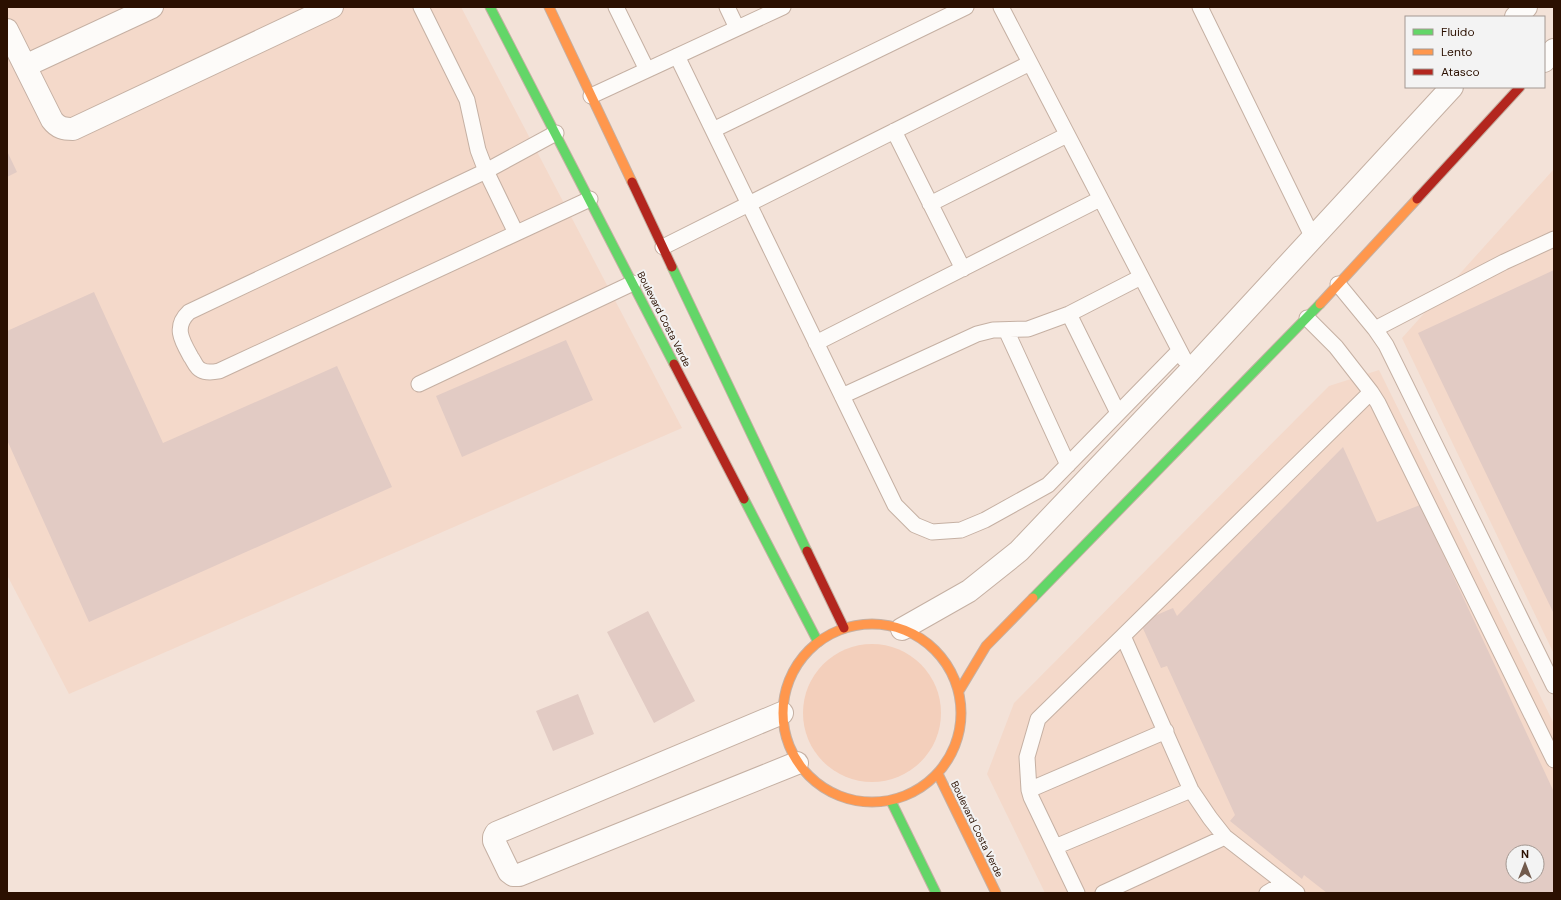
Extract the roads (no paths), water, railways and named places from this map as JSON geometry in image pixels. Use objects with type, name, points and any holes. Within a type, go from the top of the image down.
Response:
[{"type":"street","points":[[25,66],[152,7]]},
{"type":"street","points":[[7,30],[52,120],[57,126],[65,129],[74,129],[332,7]]},
{"type":"street","name":"Boulevard Costa Verde","points":[[490,7],[818,642]]},
{"type":"street","points":[[549,7],[844,628]]},
{"type":"street","points":[[1517,16],[1526,7]]},
{"type":"street","points":[[1545,60],[1554,50]]},
{"type":"street","points":[[902,629],[969,591],[1019,551],[1190,371],[1451,88]]},
{"type":"street","points":[[959,691],[986,646],[1307,318],[1519,88]]},
{"type":"street","points":[[873,624],[902,629],[927,643],[947,664],[959,691],[962,713],[959,735],[951,756],[938,774],[916,791],[891,801],[864,802],[838,796],[815,783],[797,763],[788,747],[783,731],[782,713],[786,686],[798,661],[818,642],[844,628],[873,624]]},
{"type":"street","points":[[782,713],[496,833],[494,841],[509,872],[513,875],[519,875],[797,763]]},
{"type":"street","name":"Boulevard Costa Verde","points":[[938,774],[996,893]]},
{"type":"street","points":[[891,801],[936,893]]},
{"type":"lane","points":[[421,7],[467,100],[478,150],[486,171],[516,234]]},
{"type":"lane","points":[[616,7],[647,70]]},
{"type":"lane","points":[[727,7],[737,28]]},
{"type":"lane","points":[[591,96],[783,7]]},
{"type":"lane","points":[[713,130],[966,7]]},
{"type":"lane","points":[[1000,7],[1190,371]]},
{"type":"lane","points":[[1200,7],[1313,238]]},
{"type":"lane","points":[[677,56],[895,505],[915,525],[932,532],[961,530],[985,520],[1048,485],[1179,351]]},
{"type":"lane","points":[[663,246],[1030,63]]},
{"type":"lane","points":[[894,131],[963,269]]},
{"type":"lane","points":[[556,133],[486,171],[189,312],[183,317],[180,324],[180,332],[183,342],[196,366],[201,370],[213,372],[219,371],[590,200]]},
{"type":"lane","points":[[930,204],[1067,135]]},
{"type":"lane","points":[[816,343],[1100,199]]},
{"type":"lane","points":[[1375,328],[1554,238]]},
{"type":"lane","points":[[842,396],[977,334],[993,330],[1028,328],[1069,314],[1141,277]]},
{"type":"lane","points":[[419,384],[633,283]]},
{"type":"lane","points":[[1338,284],[1375,328],[1386,345],[1554,686]]},
{"type":"lane","points":[[1069,314],[1118,413]]},
{"type":"lane","points":[[1307,318],[1336,347],[1378,403],[1554,760]]},
{"type":"lane","points":[[1006,330],[1068,464]]},
{"type":"lane","points":[[1077,893],[1029,790],[1027,757],[1038,719],[1371,392]]},
{"type":"lane","points":[[1123,636],[1191,790],[1225,837],[1297,893]]},
{"type":"lane","points":[[1029,790],[1166,731]]},
{"type":"lane","points":[[1055,847],[1191,790]]},
{"type":"lane","points":[[1103,893],[1225,837]]},
{"type":"lane","points":[[1267,893],[1284,883]]}]
